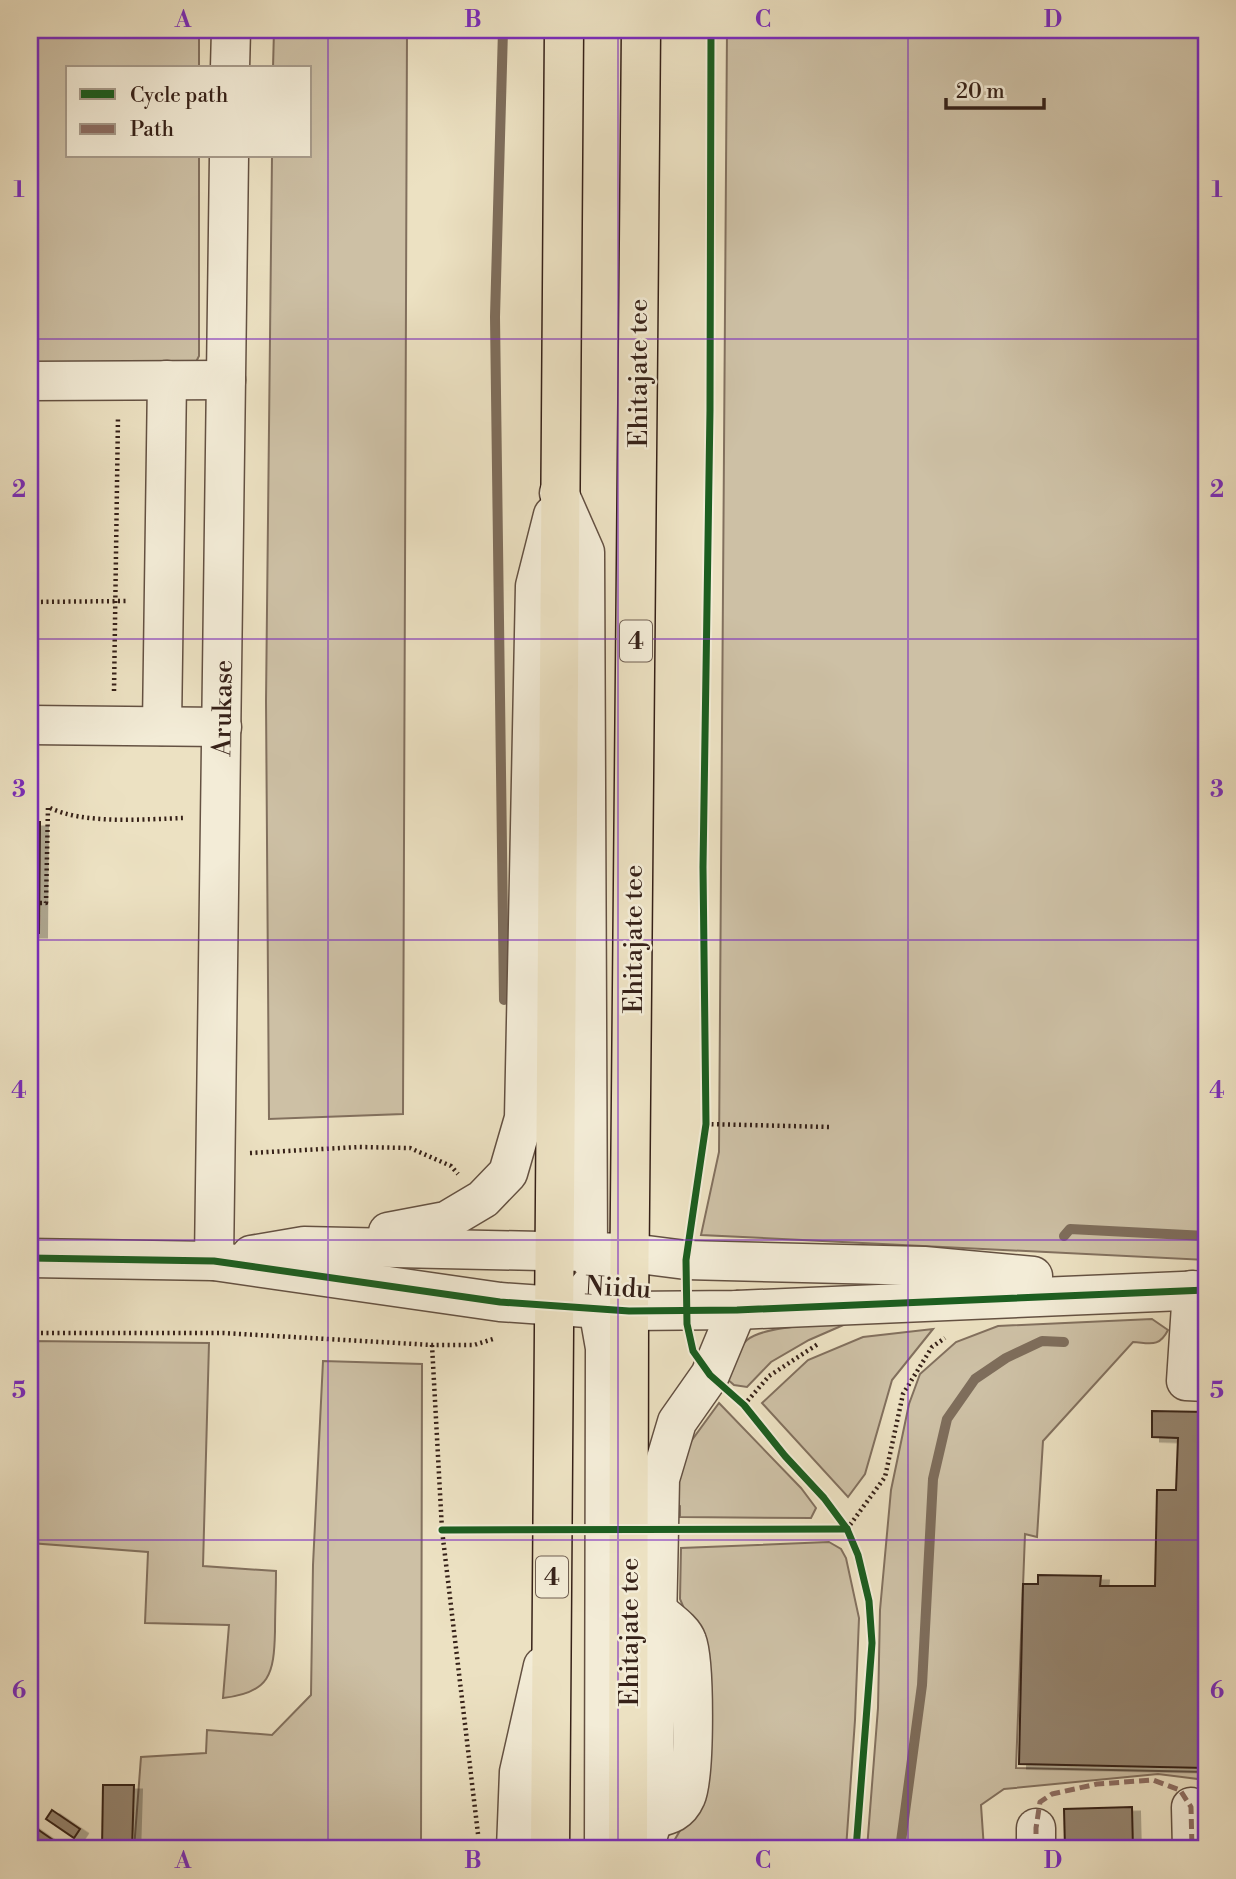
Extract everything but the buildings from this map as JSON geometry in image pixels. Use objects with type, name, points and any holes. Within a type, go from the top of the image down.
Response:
[{"type":"highway","name":"4","points":[[550,1849],[555,1305],[572,1253],[559,493],[564,30]]},
{"type":"highway","name":"Ehitajate tee","points":[[628,1849],[615,1309],[631,1253],[641,30]]},
{"type":"street","points":[[230,66],[231,30]]},
{"type":"street","name":"Arukase","points":[[215,1261],[229,158]]},
{"type":"street","points":[[162,726],[167,380]]},
{"type":"street","points":[[30,381],[226,380]]},
{"type":"street","points":[[304,1246],[446,1222],[483,1199],[509,1172],[524,1118],[536,586],[559,493]]},
{"type":"street","points":[[30,725],[222,727]]},
{"type":"street","name":"Niidu","points":[[215,1261],[304,1246],[631,1253],[686,1260],[924,1266],[1191,1290]]},
{"type":"street","points":[[572,1253],[615,1309],[605,1348],[604,1849]]},
{"type":"street","name":"Niidu","points":[[30,1258],[215,1261],[500,1302],[615,1309],[737,1310],[1191,1290]]},
{"type":"street","points":[[1191,1290],[1186,1381],[1206,1382]]},
{"type":"street","points":[[648,1834],[660,1479],[677,1422],[710,1375],[737,1310]]},
{"type":"street","points":[[516,1849],[519,1772],[552,1630]]},
{"type":"street","points":[[1191,1807],[1192,1849]]},
{"type":"path","points":[[114,696],[118,406]]},
{"type":"path","points":[[30,602],[164,601]]},
{"type":"path","points":[[704,1136],[705,1110]]},
{"type":"path","points":[[706,1124],[831,1127]]},
{"type":"path","points":[[30,1333],[223,1333],[432,1345],[474,1345],[497,1337]]},
{"type":"path","points":[[847,1529],[885,1477],[903,1394],[932,1347],[951,1333]]},
{"type":"path","points":[[432,1345],[442,1530],[478,1835]]},
{"type":"path","points":[[710,1375],[752,1415]]},
{"type":"path","points":[[839,1518],[851,1537]]},
{"type":"path","points":[[835,1529],[847,1529]]},
{"type":"path","points":[[442,1530],[454,1530]]},
{"type":"shaded area","points":[[30,30],[199,30],[199,66],[66,66],[66,158],[199,158],[199,356],[195,364],[30,362]]},
{"type":"shaded area","points":[[274,30],[407,30],[403,1114],[269,1119],[266,701],[272,158],[312,158],[312,66],[273,66]]},
{"type":"shaded area","points":[[727,30],[1206,30],[1206,1260],[701,1235],[719,1152]]},
{"type":"shaded area","points":[[1152,1319],[1168,1330],[1165,1336],[1154,1343],[1133,1342],[1043,1441],[1037,1537],[1025,1534],[1016,1768],[1206,1772],[1206,1780],[1158,1774],[1004,1789],[981,1805],[984,1849],[867,1849],[878,1708],[880,1610],[891,1490],[909,1404],[920,1374],[956,1342],[998,1326]]},
{"type":"shaded area","points":[[848,1323],[809,1340],[771,1362],[747,1387],[734,1385],[726,1378],[740,1348],[756,1335],[795,1327]]},
{"type":"shaded area","points":[[933,1329],[892,1380],[865,1474],[848,1497],[762,1403],[808,1360],[863,1337]]},
{"type":"shaded area","points":[[30,1341],[209,1343],[203,1566],[276,1571],[273,1659],[266,1679],[260,1686],[223,1698],[229,1625],[145,1623],[148,1552],[30,1543]]},
{"type":"shaded area","points":[[323,1361],[422,1364],[421,1849],[134,1849],[141,1757],[206,1753],[207,1730],[272,1735],[311,1695],[313,1565]]},
{"type":"shaded area","points":[[719,1403],[801,1488],[816,1508],[811,1518],[680,1517],[680,1506],[673,1505],[684,1451]]},
{"type":"shaded area","points":[[829,1542],[841,1549],[846,1558],[859,1618],[846,1849],[672,1849],[700,1796],[698,1642],[680,1599],[681,1548]]},
{"type":"waterway","points":[[503,30],[495,317],[504,1000]]},
{"type":"waterway","points":[[1064,1236],[1070,1229],[1206,1236]]},
{"type":"waterway","points":[[900,1849],[922,1685],[933,1479],[947,1419],[975,1379],[1006,1358],[1042,1341],[1064,1342]]},
{"type":"marked path","points":[[1036,1849],[1040,1802],[1052,1794],[1097,1784],[1153,1780],[1180,1790],[1191,1807],[1192,1849]]},
{"type":"cycle path","points":[[711,30],[710,410],[703,867],[706,1124],[686,1260],[687,1324],[693,1351],[710,1375],[744,1405],[785,1456],[824,1498],[847,1529],[858,1555],[869,1601],[872,1643],[856,1849]]},
{"type":"cycle path","points":[[30,1258],[214,1261],[500,1302],[629,1311],[737,1310],[1206,1290]]},
{"type":"cycle path","points":[[442,1530],[847,1529]]}]
